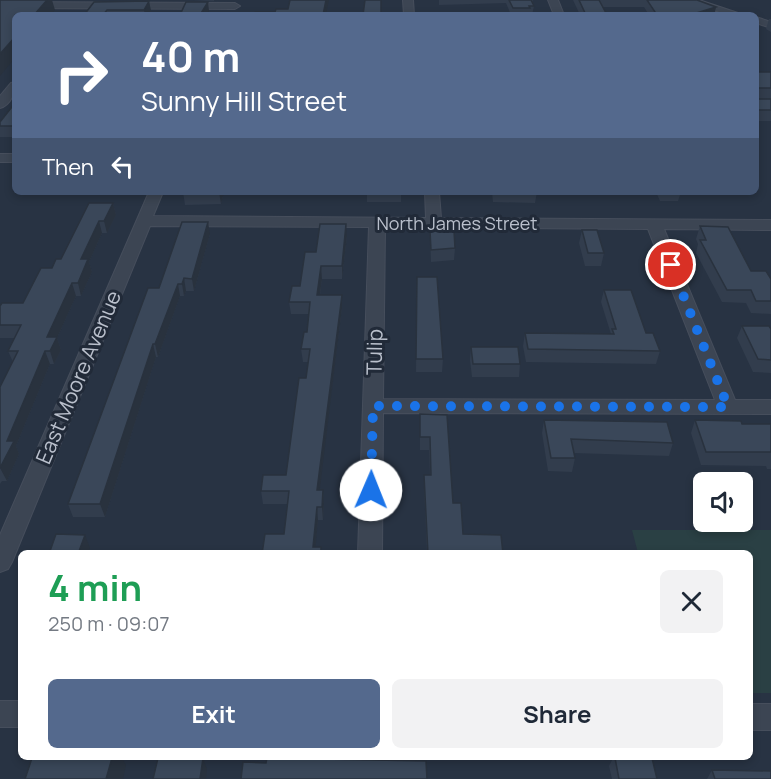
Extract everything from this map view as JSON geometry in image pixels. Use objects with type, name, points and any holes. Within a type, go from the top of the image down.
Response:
[{"type":"street","points":[[689,0],[729,12]]},
{"type":"street","points":[[0,6],[81,3],[234,7]]},
{"type":"street","points":[[0,104],[12,90]]},
{"type":"street","name":"East Moore Avenue","points":[[0,562],[155,195]]},
{"type":"street","points":[[432,195],[434,223]]},
{"type":"street","name":"North James Street","points":[[144,221],[771,225]]},
{"type":"street","name":"Tulip","points":[[370,550],[377,223]]},
{"type":"street","points":[[654,224],[728,407]]},
{"type":"street","points":[[373,406],[771,407]]},
{"type":"street","points":[[0,714],[18,714]]},
{"type":"street","points":[[753,717],[771,717]]},
{"type":"green space","points":[[632,530],[753,532],[753,530],[771,530],[771,693],[753,693],[753,550],[637,550]]},
{"type":"building","points":[[0,0],[47,0],[37,12],[12,12],[12,40],[0,54]]},
{"type":"building","points":[[290,0],[326,0],[324,12],[275,12],[276,9],[288,9]]},
{"type":"building","points":[[365,0],[381,0],[381,12],[363,12]]},
{"type":"building","points":[[509,0],[531,0],[534,6],[513,8]]},
{"type":"building","points":[[579,0],[599,0],[605,12],[585,12]]},
{"type":"building","points":[[647,0],[697,0],[716,7],[700,12],[655,12]]},
{"type":"building","points":[[149,1],[144,10],[86,12],[94,2]]},
{"type":"building","points":[[186,2],[208,2],[202,12],[181,12]]},
{"type":"building","points":[[759,72],[771,72],[771,88],[759,88]]},
{"type":"building","points":[[759,99],[771,99],[771,110],[759,110]]},
{"type":"building","points":[[12,107],[12,126],[0,126],[0,122]]},
{"type":"building","points":[[89,203],[113,203],[104,221],[99,221],[81,259],[88,259],[78,283],[72,283],[47,337],[57,337],[50,351],[45,351],[7,441],[14,441],[0,468],[0,387],[18,351],[8,351],[21,325],[0,325],[0,306],[2,303],[23,303],[41,268],[52,268],[56,259],[61,259]]},
{"type":"building","points":[[182,222],[208,222],[192,279],[184,278],[182,284],[178,284],[155,344],[153,344],[100,504],[68,504],[148,288],[159,288]]},
{"type":"building","points":[[320,224],[346,224],[342,266],[321,266],[317,295],[342,295],[317,490],[323,490],[322,507],[317,507],[313,547],[321,547],[321,550],[263,550],[265,534],[284,534],[289,491],[261,491],[263,475],[286,475],[299,378],[306,378],[310,349],[301,349],[304,332],[307,332],[310,302],[289,302],[292,286],[300,286],[305,252],[316,252]]},
{"type":"building","points":[[700,226],[728,227],[751,271],[766,271],[771,279],[771,301],[756,301],[751,290],[727,290],[700,240],[706,240]]},
{"type":"building","points":[[582,230],[597,230],[604,253],[588,253]]},
{"type":"building","points":[[430,231],[454,231],[455,248],[431,250]]},
{"type":"building","points":[[417,277],[437,277],[443,359],[416,359]]},
{"type":"building","points":[[604,290],[631,290],[646,333],[653,333],[660,351],[528,349],[525,333],[614,334],[612,329],[616,329]]},
{"type":"building","points":[[742,326],[769,326],[771,329],[771,360],[758,359]]},
{"type":"building","points":[[471,347],[518,347],[520,364],[473,364]]},
{"type":"building","points":[[420,414],[447,415],[453,503],[461,503],[463,534],[501,535],[503,550],[428,550],[424,475],[431,475],[430,437],[420,437]]},
{"type":"building","points":[[544,420],[667,422],[673,443],[571,439],[575,458],[551,458]]},
{"type":"building","points":[[695,420],[771,424],[771,452],[706,452]]},
{"type":"building","points":[[56,534],[85,535],[79,550],[50,550]]},
{"type":"building","points":[[31,760],[111,760],[106,779],[25,779]]},
{"type":"building","points":[[158,760],[203,760],[200,779],[153,779]]},
{"type":"building","points":[[267,760],[426,761],[427,779],[241,779],[243,762],[266,763]]},
{"type":"building","points":[[615,760],[652,760],[657,779],[619,779]]},
{"type":"building","points":[[712,770],[771,771],[771,779],[715,779]]},
{"type":"route","points":[[371,490],[373,406],[728,407],[671,265]]}]
